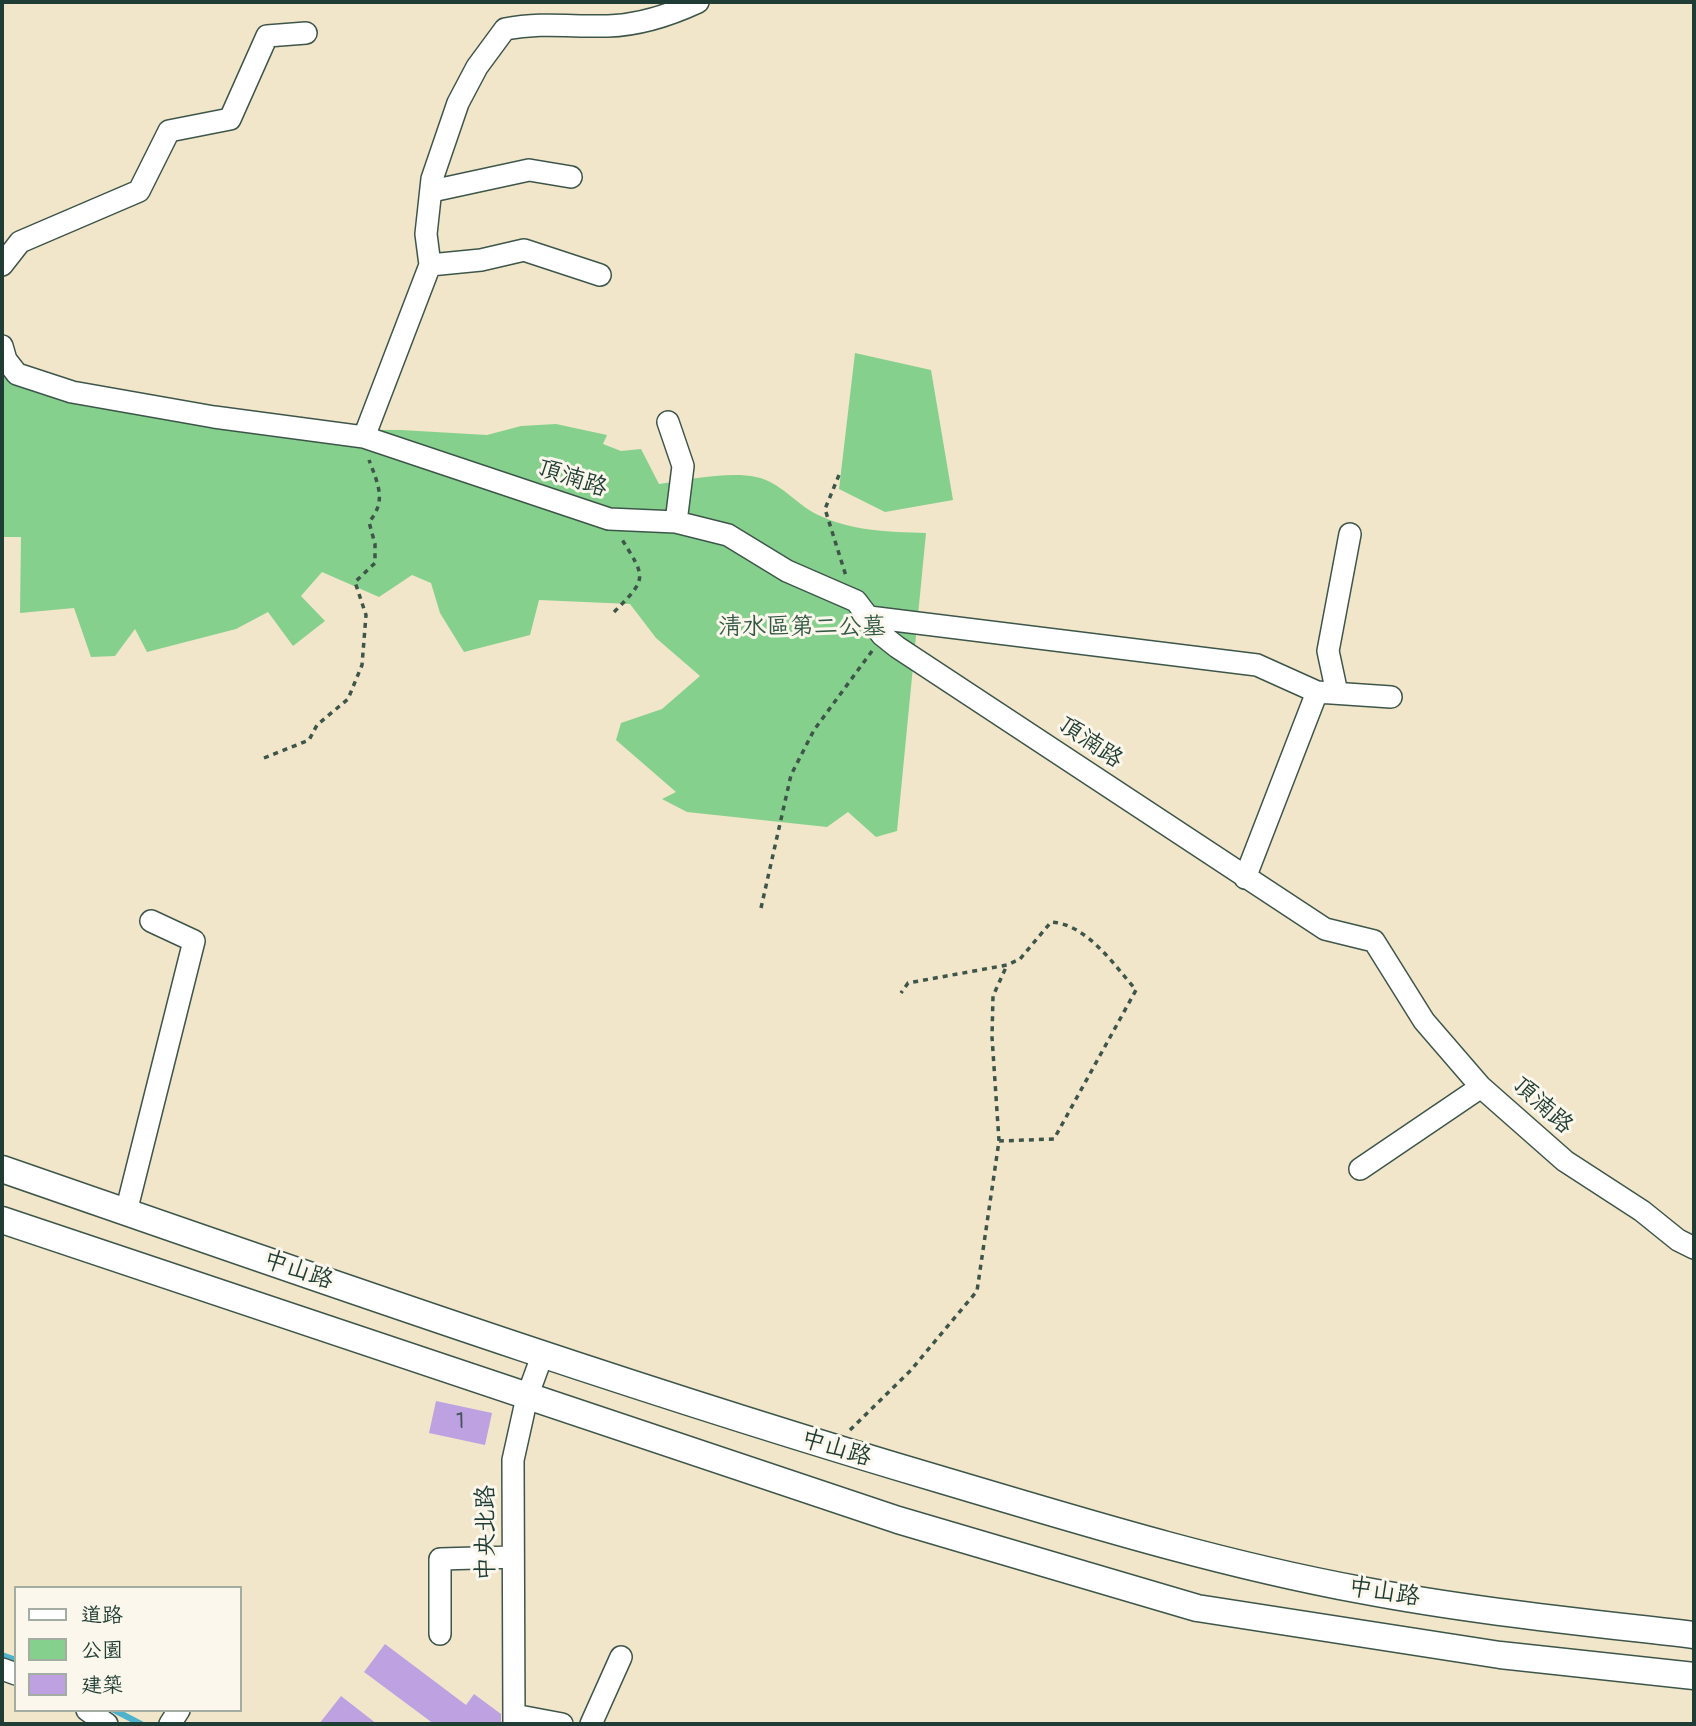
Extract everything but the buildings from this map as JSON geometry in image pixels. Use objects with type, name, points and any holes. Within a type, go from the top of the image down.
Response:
[{"type":"main road","name":"中山路","points":[[2,1169],[542,1356],[832,1448],[1231,1561],[1362,1591],[1694,1635]]},
{"type":"main road","name":"中山路","points":[[2,1220],[898,1520],[1197,1608],[1500,1655],[1694,1676]]},
{"type":"street","points":[[364,438],[430,265],[426,234],[432,179],[458,103],[477,67],[505,29],[539,23],[610,26],[670,15],[698,2]]},
{"type":"street","points":[[2,265],[20,242],[139,191],[169,131],[230,118],[267,36],[306,33]]},
{"type":"street","points":[[432,191],[529,170],[571,177]]},
{"type":"street","points":[[430,265],[481,260],[524,250],[600,275]]},
{"type":"street","name":"頂湳路","points":[[2,346],[6,360],[17,374],[72,392],[214,417],[364,438],[610,519],[676,522],[728,535],[787,571],[863,609],[883,635],[1325,929],[1374,941],[1424,1021],[1481,1087],[1564,1161],[1642,1211],[1678,1240],[1694,1248]]},
{"type":"street","points":[[668,422],[682,466],[676,522]]},
{"type":"street","points":[[1245,878],[1327,693],[1328,650],[1350,534]]},
{"type":"street","points":[[863,609],[1257,666],[1327,693],[1391,697]]},
{"type":"street","points":[[126,1212],[194,941],[151,921]]},
{"type":"street","points":[[1360,1169],[1481,1087]]},
{"type":"street","name":"中央北路","points":[[542,1356],[527,1397],[513,1460],[514,1720],[562,1724]]},
{"type":"street","points":[[440,1634],[440,1559],[512,1558]]},
{"type":"street","points":[[591,1724],[621,1657]]},
{"type":"street","points":[[90,1712],[107,1724]]},
{"type":"path","points":[[264,758],[309,740],[317,724],[348,699],[362,665],[366,615],[355,582],[375,563],[375,544],[369,522],[379,510],[381,493],[364,438]]},
{"type":"path","points":[[839,475],[825,509],[863,609]]},
{"type":"path","points":[[610,519],[641,570],[639,588],[614,612]]},
{"type":"path","points":[[761,908],[791,775],[814,730],[883,635]]},
{"type":"path","points":[[901,993],[908,983],[1007,965],[1020,959],[1051,922],[1062,923],[1097,945],[1136,990],[1054,1139],[999,1141]]},
{"type":"path","points":[[832,1448],[911,1370],[977,1291],[999,1141],[992,1037],[993,996],[1007,965]]},
{"type":"green space","points":[[855,353],[931,370],[953,500],[885,512],[839,489]]},
{"type":"green space","name":"清水區第二公墓","points":[[2,370],[224,429],[401,430],[487,435],[521,426],[556,424],[607,435],[603,444],[621,451],[641,449],[659,484],[721,476],[756,477],[773,483],[808,509],[829,520],[869,530],[926,533],[897,831],[876,837],[848,812],[827,827],[687,812],[662,799],[676,792],[616,740],[621,723],[662,709],[700,676],[656,638],[630,604],[539,600],[530,635],[464,652],[440,613],[431,583],[412,575],[379,597],[322,572],[301,596],[325,621],[293,646],[268,612],[236,629],[147,652],[135,629],[115,656],[91,657],[74,608],[20,613],[21,537],[2,537]]},
{"type":"waterway","points":[[2,1655],[14,1659]]},
{"type":"waterway","points":[[118,1712],[141,1724]]}]
